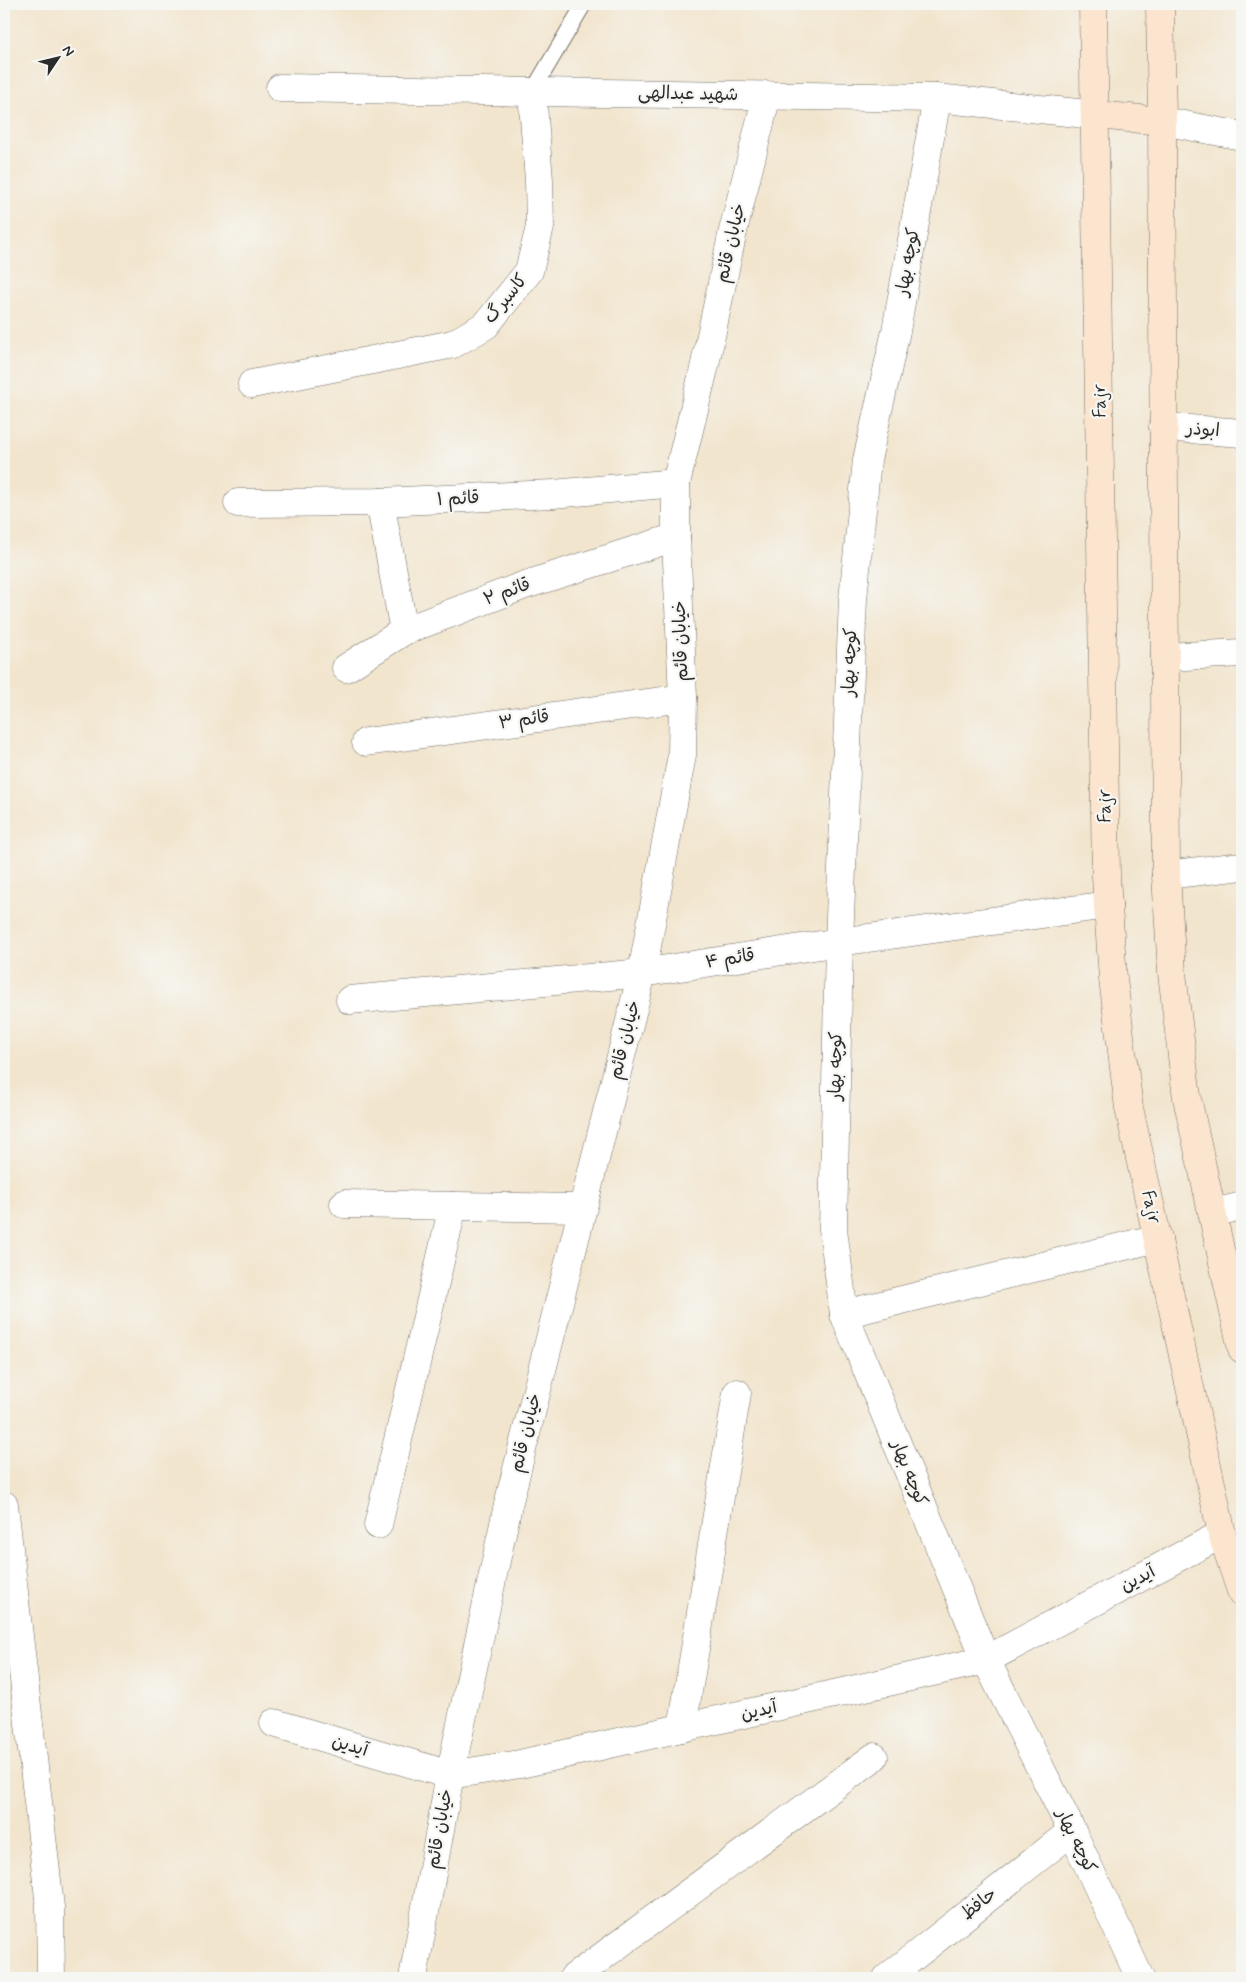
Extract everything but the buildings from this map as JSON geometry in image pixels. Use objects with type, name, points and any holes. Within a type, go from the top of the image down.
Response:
[{"type":"main road","name":"Fajr","points":[[1093,4],[1106,877],[1113,979],[1129,1108],[1222,1534],[1242,1594]]},
{"type":"main road","points":[[1160,4],[1166,875],[1172,973],[1187,1098],[1242,1350]]},
{"type":"main road","points":[[1096,115],[1162,121]]},
{"type":"street","name":"شهید عبدالهی","points":[[280,88],[937,98],[1096,115]]},
{"type":"street","name":"کاسبرگ","points":[[252,384],[453,344],[486,325],[529,272],[540,227],[539,180],[532,92]]},
{"type":"street","name":"خیابان قائم","points":[[413,1978],[450,1775],[508,1504],[642,973],[682,755],[683,698],[676,537],[676,482],[704,369],[733,231],[768,95]]},
{"type":"street","name":"کوچه بهار","points":[[937,98],[896,331],[868,460],[853,599],[839,942],[833,1229],[844,1314],[986,1660],[1072,1831],[1129,1973]]},
{"type":"street","points":[[1162,121],[1242,136]]},
{"type":"street","name":"ابوذر","points":[[1163,427],[1242,433]]},
{"type":"street","name":"قائم ۱","points":[[238,503],[380,502],[553,494],[676,482]]},
{"type":"street","points":[[380,502],[404,631]]},
{"type":"street","name":"قائم ۲","points":[[346,668],[404,631],[525,585],[676,537]]},
{"type":"street","points":[[1164,657],[1242,652]]},
{"type":"street","name":"قائم ۳","points":[[366,742],[683,698]]},
{"type":"street","points":[[1166,875],[1242,866]]},
{"type":"street","name":"قائم ۴","points":[[350,1000],[642,973],[839,942],[1108,905]]},
{"type":"street","points":[[344,1204],[582,1208]]},
{"type":"street","points":[[378,1525],[453,1206]]},
{"type":"street","points":[[1213,1213],[1242,1206]]},
{"type":"street","points":[[844,1314],[1158,1238]]},
{"type":"street","points":[[682,1728],[737,1393]]},
{"type":"street","points":[[4,1505],[50,1907],[50,1978]]},
{"type":"street","name":"آیدین","points":[[274,1723],[450,1775],[520,1764],[986,1660],[1222,1534]]},
{"type":"street","points":[[573,1978],[874,1757]]},
{"type":"street","name":"حافظ","points":[[887,1978],[1072,1831]]},
{"type":"lane","points":[[532,92],[584,4]]}]
